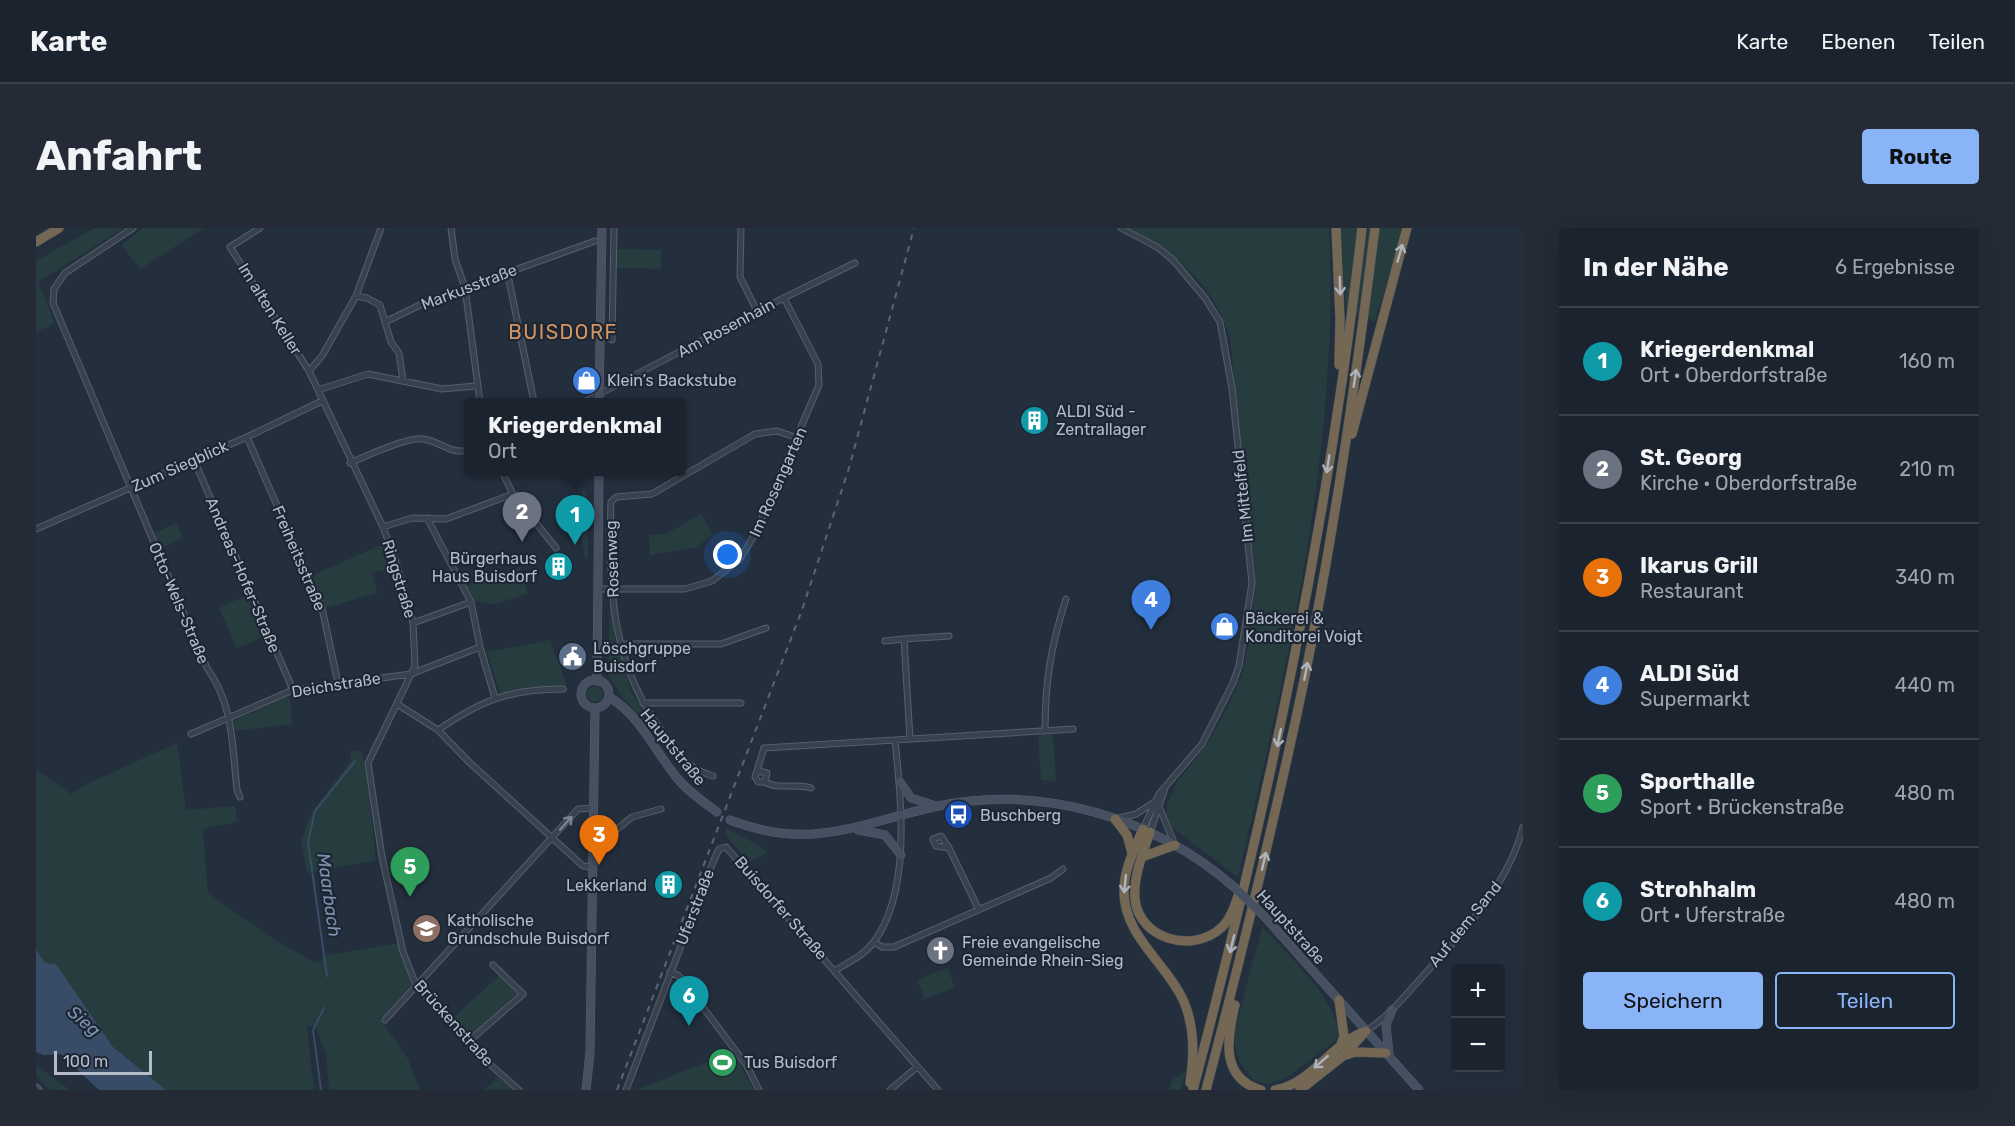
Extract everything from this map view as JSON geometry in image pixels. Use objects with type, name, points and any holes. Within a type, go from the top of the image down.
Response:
[{"type":"highway","points":[[36,242],[59,228]]},
{"type":"highway","points":[[1336,228],[1340,319],[1337,406]]},
{"type":"highway","points":[[1193,1090],[1250,866],[1315,554],[1349,339],[1362,228]]},
{"type":"highway","points":[[1206,1090],[1235,979],[1302,687],[1340,477],[1375,228]]},
{"type":"highway","points":[[1340,477],[1407,228]]},
{"type":"highway","points":[[1115,819],[1127,834],[1132,855]]},
{"type":"highway","points":[[1147,830],[1134,889],[1138,913],[1152,930],[1161,936],[1186,942],[1212,935],[1222,927],[1235,906],[1244,876],[1250,866]]},
{"type":"highway","points":[[1147,830],[1132,855],[1124,888],[1127,916],[1140,939],[1172,982],[1189,1016],[1194,1050],[1188,1090]]},
{"type":"highway","points":[[1142,857],[1175,845]]},
{"type":"highway","points":[[1235,979],[1236,997],[1227,1037],[1228,1053],[1237,1074],[1253,1088],[1262,1090]]},
{"type":"highway","points":[[1339,1000],[1344,1036],[1341,1044]]},
{"type":"highway","points":[[1275,1090],[1293,1084],[1352,1036],[1366,1031]]},
{"type":"highway","points":[[1300,1090],[1343,1056],[1366,1031]]},
{"type":"highway","points":[[1343,1056],[1355,1052],[1389,1055]]},
{"type":"main road","points":[[599,398],[602,228]]},
{"type":"main road","points":[[597,681],[599,476]]},
{"type":"main road","points":[[597,681],[605,684],[609,697],[606,704],[595,708],[586,705],[581,692],[585,684],[597,681]]},
{"type":"main road","name":"Hauptstraße","points":[[609,697],[630,716],[678,779],[694,796],[717,812]]},
{"type":"main road","points":[[586,1090],[590,1052],[595,708]]},
{"type":"main road","points":[[900,782],[911,798],[937,806]]},
{"type":"main road","name":"Hauptstraße","points":[[730,820],[772,833],[813,834],[853,830],[937,806],[996,800],[1063,804],[1147,830],[1175,845],[1234,887],[1264,916],[1419,1090]]},
{"type":"main road","points":[[853,830],[885,835],[901,855]]},
{"type":"main road","points":[[1389,1055],[1386,1044],[1386,1025],[1392,1010]]},
{"type":"street","name":"Otto-Wels-Straße","points":[[133,228],[65,273],[57,280],[53,297],[62,327],[130,489],[207,669],[215,680],[231,717]]},
{"type":"street","name":"Im alten Keller","points":[[260,228],[231,247],[309,371]]},
{"type":"street","points":[[309,371],[322,356],[356,296],[381,228]]},
{"type":"street","points":[[451,228],[455,259],[465,288],[479,398]]},
{"type":"street","points":[[612,340],[614,228]]},
{"type":"street","points":[[741,228],[740,278],[757,311]]},
{"type":"street","name":"Im Mittelfeld","points":[[1121,228],[1157,247],[1173,261],[1205,298],[1220,322],[1232,388],[1251,575],[1251,597],[1239,666],[1233,683],[1202,744],[1154,802],[1147,830]]},
{"type":"street","name":"Markusstraße","points":[[385,322],[424,303],[595,241]]},
{"type":"street","name":"Am Rosenhain","points":[[601,398],[757,311],[855,263]]},
{"type":"street","points":[[507,271],[533,398]]},
{"type":"street","points":[[356,296],[367,298],[380,305],[391,342],[399,353],[403,381]]},
{"type":"street","name":"Im Rosengarten","points":[[598,588],[685,589],[699,586],[724,573],[749,546],[817,393],[820,375],[818,364],[784,298]]},
{"type":"street","name":"Ringstraße","points":[[309,371],[350,463],[383,527],[395,559],[413,623],[415,666],[397,704]]},
{"type":"street","points":[[318,390],[368,374],[442,390],[476,386]]},
{"type":"street","name":"Zum Siegblick","points":[[36,529],[247,437],[322,400]]},
{"type":"street","name":"Rosenweg","points":[[686,474],[755,434],[777,431],[798,438]]},
{"type":"street","name":"Freiheitsstraße","points":[[247,437],[322,608],[339,683]]},
{"type":"street","points":[[350,463],[385,448],[422,439],[459,453],[464,451]]},
{"type":"street","name":"Andreas-Hofer-Straße","points":[[194,460],[292,690]]},
{"type":"street","points":[[504,476],[513,494],[556,548]]},
{"type":"street","name":"Rosenweg","points":[[683,476],[652,494],[613,498],[610,502],[609,557],[612,589],[621,644],[630,679],[662,732],[693,770],[713,776]]},
{"type":"street","points":[[383,527],[412,518],[446,519],[513,494]]},
{"type":"street","points":[[427,518],[471,602],[480,647],[495,698]]},
{"type":"street","points":[[1045,731],[1045,696],[1049,656],[1066,598]]},
{"type":"street","points":[[413,623],[471,602]]},
{"type":"street","points":[[621,644],[721,644],[766,627]]},
{"type":"street","points":[[885,641],[949,636]]},
{"type":"street","points":[[904,639],[910,739]]},
{"type":"street","name":"Deichstraße","points":[[191,734],[292,690],[411,674],[480,647]]},
{"type":"street","points":[[438,730],[466,711],[495,698],[529,689],[563,689]]},
{"type":"street","points":[[643,703],[741,703]]},
{"type":"street","points":[[397,704],[438,730],[469,762],[553,836],[583,866],[593,867]]},
{"type":"street","name":"Brückenstraße","points":[[397,704],[368,763],[382,857],[403,951],[416,985],[484,1060],[519,1090]]},
{"type":"street","points":[[231,717],[237,790],[240,797]]},
{"type":"street","points":[[764,748],[1073,729]]},
{"type":"street","name":"Buisdorfer Straße","points":[[836,970],[862,954],[874,942],[893,901],[901,855],[900,782],[896,740]]},
{"type":"street","points":[[761,741],[764,748],[758,771],[767,773],[765,782],[771,786],[799,784],[811,788]]},
{"type":"street","name":"Im Mittelfeld","points":[[1147,830],[1160,808],[1166,788]]},
{"type":"street","points":[[1115,819],[1136,814],[1154,802]]},
{"type":"street","points":[[385,1020],[416,985],[427,977],[578,809],[594,808]]},
{"type":"street","points":[[1160,808],[1175,845]]},
{"type":"street","points":[[594,848],[632,817],[661,809]]},
{"type":"street","name":"Auf dem Sand","points":[[1366,1031],[1392,1010],[1452,944],[1497,887],[1513,856],[1523,827]]},
{"type":"street","name":"Buisdorfer Straße","points":[[726,847],[836,970],[938,1090]]},
{"type":"street","name":"Uferstraße","points":[[626,1090],[712,862],[719,849],[726,847]]},
{"type":"street","points":[[949,848],[978,910]]},
{"type":"street","points":[[874,942],[882,947],[894,946],[1051,878],[1063,869]]},
{"type":"street","points":[[468,1042],[522,994],[493,965]]},
{"type":"street","points":[[670,972],[679,976],[699,1001],[747,1066],[759,1090]]},
{"type":"street","points":[[890,1090],[917,1067]]},
{"type":"green space","points":[[94,228],[124,228],[38,282],[55,323],[36,332],[36,261]]},
{"type":"green space","points":[[143,228],[204,228],[140,269],[121,245]]},
{"type":"green space","points":[[1130,228],[1329,228],[1330,310],[1326,392],[1318,474],[1291,636],[1238,877],[1171,827],[1166,816],[1167,804],[1178,781],[1208,743],[1242,675],[1253,622],[1255,574],[1230,339],[1215,303],[1192,273],[1163,249]]},
{"type":"green space","points":[[1340,228],[1404,228],[1375,321],[1346,311]]},
{"type":"green space","points":[[615,249],[661,250],[661,269],[615,268]]},
{"type":"green space","points":[[582,490],[586,490],[588,559],[585,559],[581,532]]},
{"type":"green space","points":[[701,514],[713,534],[697,547],[650,555],[649,535],[666,534]]},
{"type":"green space","points":[[176,523],[183,538],[159,549],[152,534]]},
{"type":"green space","points":[[387,542],[396,568],[372,573],[377,593],[325,608],[312,576]]},
{"type":"green space","points":[[520,567],[528,594],[493,604],[474,601],[465,586]]},
{"type":"green space","points":[[247,595],[266,636],[237,648],[219,608]]},
{"type":"green space","points":[[610,600],[616,644],[631,691],[658,734],[655,735],[622,697],[608,674]]},
{"type":"green space","points":[[550,640],[567,686],[528,687],[502,694],[499,691],[487,652]]},
{"type":"green space","points":[[595,686],[601,688],[603,694],[601,700],[595,702],[589,700],[587,694],[589,688]]},
{"type":"green space","points":[[287,697],[290,699],[292,724],[233,731],[234,720]]},
{"type":"green space","points":[[1053,734],[1056,781],[1041,780],[1038,736]]},
{"type":"green space","points":[[177,743],[186,810],[235,806],[237,822],[203,829],[208,893],[275,940],[315,963],[322,961],[322,956],[399,943],[414,985],[384,1018],[379,1017],[408,1059],[420,1090],[329,1090],[326,1054],[315,1025],[307,1027],[314,1090],[166,1090],[113,1047],[56,964],[45,963],[36,949],[36,769],[71,794],[87,784]]},
{"type":"green space","points":[[361,750],[367,776],[376,860],[307,873],[301,840],[312,812],[351,761],[350,752]]},
{"type":"green space","points":[[726,828],[760,846],[767,853],[749,862],[726,836]]},
{"type":"green space","points":[[1262,927],[1319,990],[1335,1019],[1339,1033],[1335,1041],[1285,1079],[1267,1084],[1254,1081],[1240,1063],[1233,1038]]},
{"type":"green space","points":[[947,968],[955,987],[925,999],[917,980]]},
{"type":"green space","points":[[500,975],[518,994],[474,1033],[469,1034],[454,1017]]},
{"type":"green space","name":"Tus Buisdorf","points":[[733,1052],[754,1090],[636,1090]]},
{"type":"green space","points":[[36,1065],[70,1090],[50,1090],[36,1076]]},
{"type":"green space","points":[[1186,1071],[1181,1090],[1169,1090],[1172,1080]]},
{"type":"green space","points":[[498,1077],[512,1089],[484,1090]]},
{"type":"water","name":"Sieg","points":[[36,949],[45,963],[56,964],[113,1047],[166,1090],[99,1090],[61,1054],[43,1055],[36,1052]]},
{"type":"waterway","name":"Maarbach","points":[[327,976],[308,842],[315,811],[355,761]]},
{"type":"waterway","name":"Maarbach","points":[[321,1090],[313,1030],[324,1008]]},
{"type":"railway","points":[[617,1090],[802,610],[849,468],[914,228]]},
{"type":"place","name":"Klein’s Backstube","points":[[586,380]]},
{"type":"place","name":"ALDI Süd - Zentrallager","points":[[1035,420]]},
{"type":"place","name":"St. Georg","points":[[522,542]]},
{"type":"place","name":"Kriegerdenkmal","points":[[575,545]]},
{"type":"place","name":"Bürgerhaus Haus Buisdorf","points":[[558,567]]},
{"type":"place","name":"Bäckerei & Konditorei Voigt","points":[[1224,627]]},
{"type":"place","name":"ALDI Süd","points":[[1151,630]]},
{"type":"place","name":"Löschgruppe Buisdorf","points":[[572,657]]},
{"type":"place","name":"Buschberg","points":[[959,815]]},
{"type":"place","name":"Ikarus Grill","points":[[599,865]]},
{"type":"place","name":"Lekkerland","points":[[668,885]]},
{"type":"place","name":"Sporthalle","points":[[410,897]]},
{"type":"place","name":"Katholische Grundschule Buisdorf","points":[[426,929]]},
{"type":"place","name":"Freie evangelische Gemeinde Rhein-Sieg","points":[[941,951]]},
{"type":"place","name":"Strohhalm","points":[[689,1026]]},
{"type":"place","name":"Tus Buisdorf","points":[[723,1062]]},
{"type":"district","name":"BUISDORF","points":[[563,332]]}]
